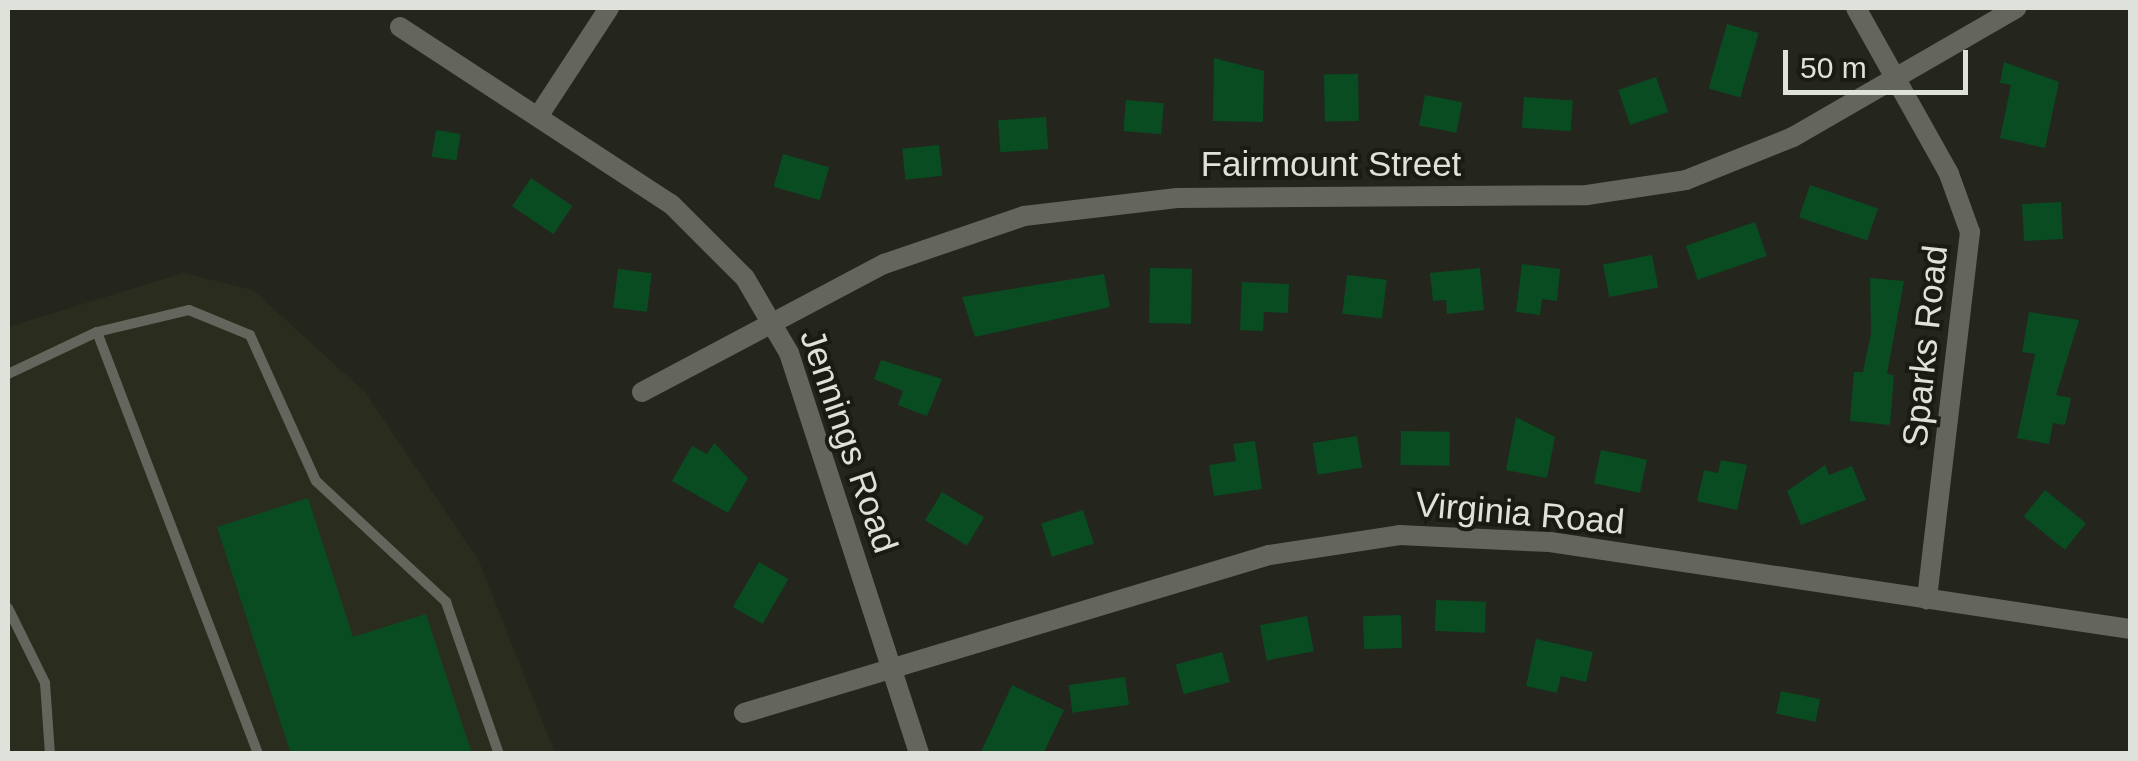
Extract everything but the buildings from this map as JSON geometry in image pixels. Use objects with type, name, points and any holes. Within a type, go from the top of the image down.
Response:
[{"type":"street","points":[[541,112],[609,8]]},
{"type":"street","name":"Sparks Road","points":[[1856,8],[1897,80],[1970,232],[1970,295],[1927,599]]},
{"type":"street","name":"Fairmount Street","points":[[642,392],[884,264],[1024,216],[1177,198],[1587,195],[1686,180],[1897,80],[2016,8]]},
{"type":"street","name":"Jennings Road","points":[[400,27],[541,112],[671,204],[746,278],[774,322],[918,754]]},
{"type":"street","name":"Virginia Road","points":[[744,712],[892,672],[1269,556],[1399,535],[1550,542],[2130,630]]},
{"type":"lane","points":[[8,374],[97,332],[189,310],[250,335],[316,482],[446,602],[499,754]]},
{"type":"lane","points":[[97,332],[258,754]]},
{"type":"lane","points":[[8,608],[44,683],[50,754]]},
{"type":"shaded area","points":[[183,273],[253,290],[365,392],[479,561],[555,753],[8,754],[8,327]]}]
